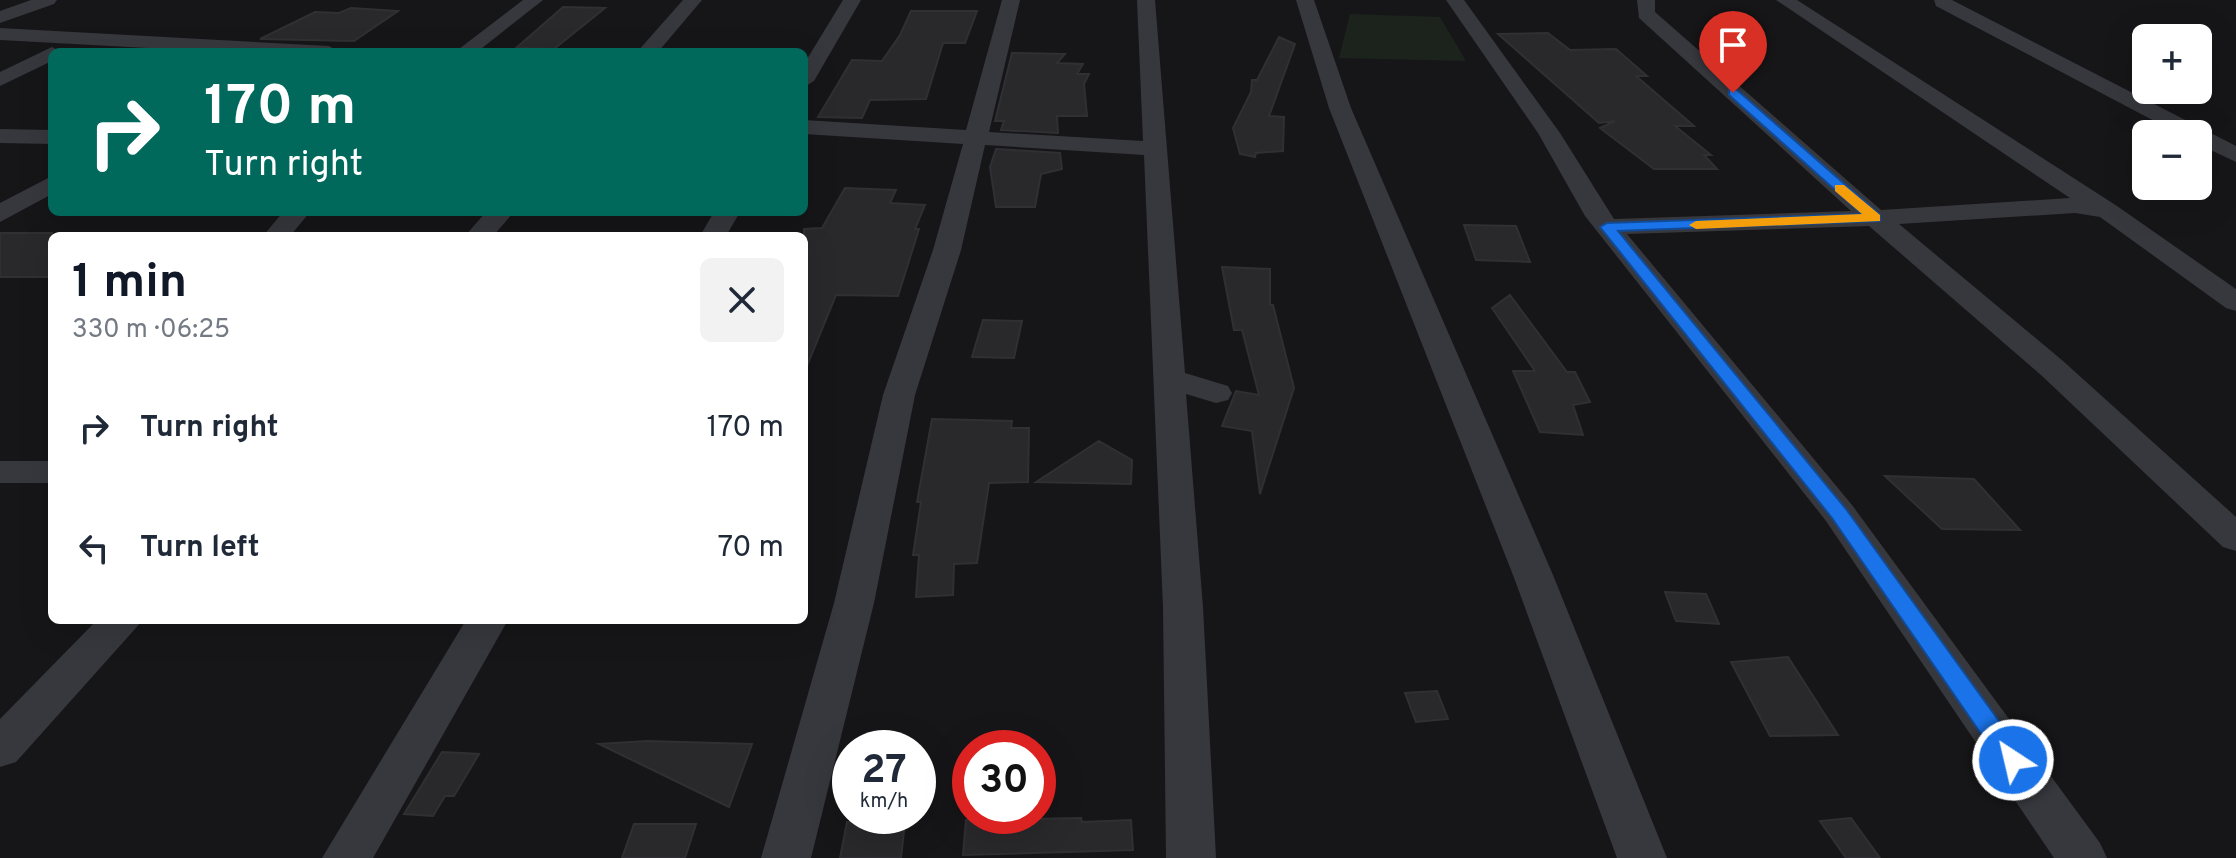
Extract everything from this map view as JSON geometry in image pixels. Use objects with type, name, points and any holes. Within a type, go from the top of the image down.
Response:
[{"type":"street","points":[[0,17],[48,0]]},
{"type":"street","points":[[470,48],[534,0]]},
{"type":"street","points":[[651,48],[693,0]]},
{"type":"street","points":[[808,74],[852,0]]},
{"type":"street","points":[[786,858],[854,603],[899,395],[947,250],[1011,0]]},
{"type":"street","points":[[1146,0],[1183,607],[1191,858]]},
{"type":"street","points":[[1305,0],[1340,108],[1533,575],[1642,858]]},
{"type":"street","points":[[1455,0],[1549,133],[1594,211],[1839,513],[2082,858]]},
{"type":"street","points":[[1646,0],[1646,14],[1875,218],[2052,368],[2236,538]]},
{"type":"street","points":[[1785,0],[2108,211],[2236,302]]},
{"type":"street","points":[[1942,2],[2168,120]]},
{"type":"street","points":[[0,34],[245,48]]},
{"type":"street","points":[[63,48],[78,40]]},
{"type":"street","points":[[0,80],[48,56]]},
{"type":"street","points":[[808,127],[1154,149]]},
{"type":"street","points":[[0,136],[48,137]]},
{"type":"street","points":[[2212,143],[2236,155]]},
{"type":"street","points":[[0,214],[48,185]]},
{"type":"street","points":[[1607,227],[1875,218],[2075,205],[2108,211]]},
{"type":"street","points":[[280,232],[294,216]]},
{"type":"street","points":[[482,232],[497,216]]},
{"type":"street","points":[[1169,379],[1216,393]]},
{"type":"street","points":[[25,472],[48,451]]},
{"type":"street","points":[[0,749],[118,624]]},
{"type":"street","points":[[347,858],[485,624]]},
{"type":"shaded area","points":[[1350,14],[1440,17],[1466,61],[1339,58]]},
{"type":"building","points":[[563,7],[605,8],[555,48],[516,48]]},
{"type":"building","points":[[351,8],[398,11],[354,41],[260,39],[315,12],[339,13]]},
{"type":"building","points":[[911,11],[977,11],[965,43],[943,43],[926,99],[870,100],[862,118],[818,117],[852,60],[882,61],[900,35]]},
{"type":"building","points":[[1548,33],[1570,50],[1616,49],[1647,76],[1636,76],[1694,126],[1675,126],[1711,155],[1704,155],[1717,169],[1654,169],[1600,128],[1615,121],[1599,123],[1498,34]]},
{"type":"building","points":[[1279,37],[1295,44],[1269,116],[1284,117],[1283,151],[1256,153],[1255,157],[1240,154],[1233,128],[1251,92],[1252,80],[1257,80]]},
{"type":"building","points":[[1012,53],[1065,54],[1057,63],[1083,64],[1077,74],[1089,74],[1084,84],[1087,116],[1057,116],[1058,133],[1001,130],[1004,121],[995,121]]},
{"type":"building","points":[[996,149],[1060,153],[1062,169],[1041,174],[1035,207],[996,207],[990,167]]},
{"type":"building","points":[[845,188],[896,190],[890,203],[925,205],[915,229],[919,229],[898,296],[836,295],[808,363],[808,232],[804,229],[822,228]]},
{"type":"building","points":[[1464,225],[1516,226],[1530,262],[1476,260]]},
{"type":"building","points":[[0,233],[48,233],[48,277],[0,277]]},
{"type":"building","points":[[1222,267],[1270,269],[1270,305],[1273,305],[1294,388],[1260,494],[1252,431],[1222,426],[1236,391],[1259,395],[1242,330],[1234,330]]},
{"type":"building","points":[[1510,295],[1567,372],[1575,372],[1590,402],[1573,405],[1583,435],[1540,432],[1513,371],[1535,371],[1492,308]]},
{"type":"building","points":[[983,320],[1022,321],[1014,358],[972,357]]},
{"type":"building","points":[[932,419],[1012,421],[1011,428],[1029,428],[1028,482],[989,483],[977,563],[954,564],[953,595],[916,597],[919,555],[913,555],[921,502],[917,502]]},
{"type":"building","points":[[1099,441],[1132,460],[1131,484],[1036,482]]},
{"type":"building","points":[[1885,476],[1974,479],[2020,530],[1942,529]]},
{"type":"building","points":[[1665,592],[1706,594],[1719,624],[1676,621]]},
{"type":"building","points":[[1788,657],[1838,735],[1770,736],[1731,662]]},
{"type":"building","points":[[1437,691],[1448,719],[1416,722],[1405,693]]},
{"type":"building","points":[[647,741],[752,744],[729,807],[599,744]]},
{"type":"building","points":[[442,752],[479,754],[454,796],[445,796],[433,816],[404,814]]},
{"type":"building","points":[[1056,818],[1081,818],[1082,822],[1131,820],[1133,850],[963,855],[965,834],[1056,834]]},
{"type":"building","points":[[1851,818],[1880,858],[1846,858],[1820,821]]},
{"type":"building","points":[[634,824],[696,824],[685,858],[622,858]]},
{"type":"building","points":[[845,834],[904,834],[901,858],[840,858]]},
{"type":"slow traffic","points":[[1696,225],[1875,218],[1840,188]]},
{"type":"route","points":[[1733,93],[1875,218],[1607,227],[1839,513],[2013,760]]}]
